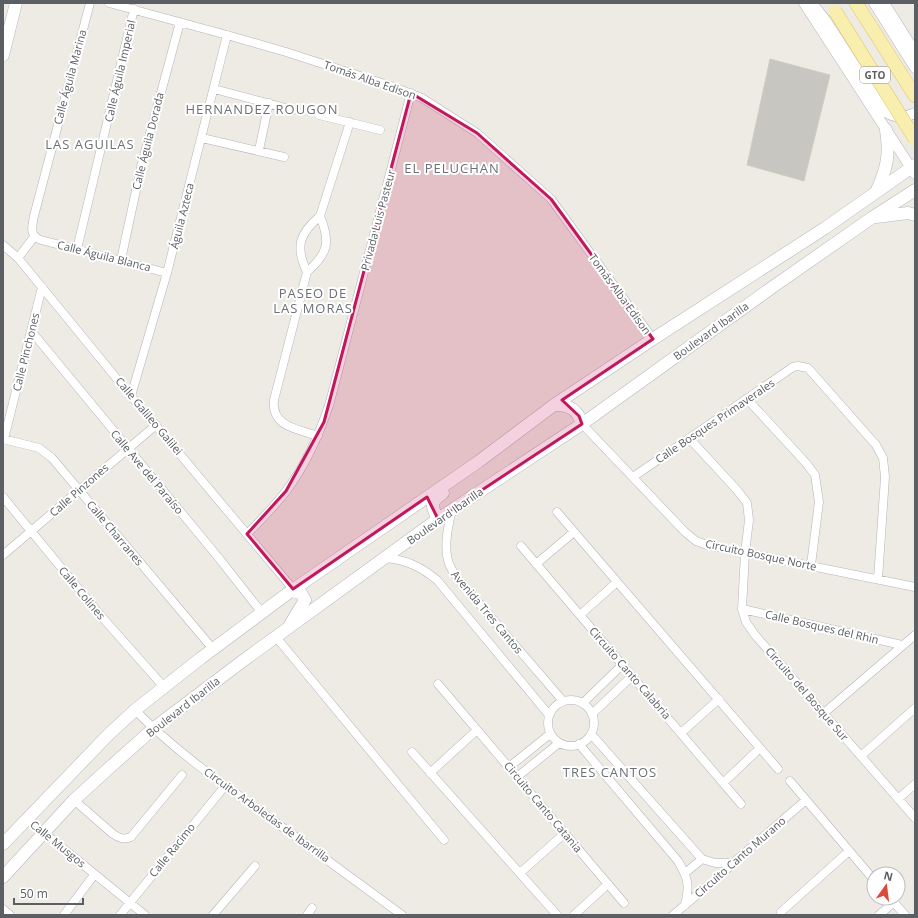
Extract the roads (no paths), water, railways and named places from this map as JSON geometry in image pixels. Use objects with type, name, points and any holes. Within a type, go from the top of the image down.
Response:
[{"type":"main road","points":[[3,55],[16,3]]},
{"type":"main road","name":"GTO","points":[[856,4],[915,96]]},
{"type":"main road","name":"GTO","points":[[832,7],[915,139]]},
{"type":"main road","points":[[877,191],[887,166],[888,145],[886,130]]},
{"type":"main road","name":"Boulevard Ibarilla","points":[[3,844],[109,734],[135,710],[262,612],[478,462],[554,405],[653,339],[762,270],[877,191],[914,169]]},
{"type":"main road","name":"Boulevard Ibarilla","points":[[3,877],[74,800],[154,728],[244,660],[452,509],[582,424],[873,217],[915,190]]},
{"type":"main road","points":[[873,217],[908,213],[915,215]]},
{"type":"main road","points":[[554,405],[562,404],[570,407],[579,416],[582,424]]},
{"type":"main road","points":[[438,519],[432,508],[434,500],[468,475],[478,462]]},
{"type":"main road","points":[[287,629],[305,600],[301,593],[292,590]]},
{"type":"street","name":"Calle Águila Marina","points":[[38,238],[32,230],[34,216],[90,3]]},
{"type":"street","name":"Tomás Alba Edison","points":[[109,3],[227,35],[411,93],[422,98],[477,133],[551,199],[653,339]]},
{"type":"street","points":[[804,3],[886,130],[914,169]]},
{"type":"street","points":[[812,3],[826,21],[884,111],[897,117],[910,116],[915,113]]},
{"type":"street","points":[[874,3],[915,68]]},
{"type":"street","points":[[884,3],[915,52]]},
{"type":"street","name":"Calle Águila Imperial","points":[[77,249],[134,10]]},
{"type":"street","name":"Calle Águila Dorada","points":[[120,260],[141,167],[180,22]]},
{"type":"street","name":"Águila Azteca","points":[[131,396],[167,273],[227,35]]},
{"type":"street","points":[[214,89],[293,110]]},
{"type":"street","name":"Privada Luis Pasteur","points":[[247,534],[271,510],[286,491],[300,470],[318,436],[330,402],[411,93]]},
{"type":"street","points":[[258,150],[269,103]]},
{"type":"street","points":[[319,115],[380,130]]},
{"type":"street","points":[[307,272],[301,258],[300,244],[309,226],[320,216],[350,122]]},
{"type":"street","points":[[202,138],[284,157]]},
{"type":"street","points":[[318,436],[284,424],[276,416],[273,408],[307,272],[319,261],[326,246],[326,234],[320,216]]},
{"type":"street","name":"Calle Águila Blanca","points":[[38,238],[167,273]]},
{"type":"street","points":[[18,258],[38,238]]},
{"type":"street","name":"Calle Galileo Galilei","points":[[3,245],[18,258],[292,590]]},
{"type":"street","name":"Calle Pinchones","points":[[3,439],[32,332],[42,287]]},
{"type":"street","name":"Calle Ave del Paraíso","points":[[32,332],[262,612]]},
{"type":"street","name":"Calle Bosques Primaverales","points":[[633,477],[793,367],[798,366],[808,368],[876,445],[883,458],[885,477],[878,579]]},
{"type":"street","points":[[748,399],[806,463],[814,475],[819,502],[811,565]]},
{"type":"street","name":"Circuito Bosque Norte","points":[[582,424],[685,532],[696,541],[707,546],[811,565],[915,587]]},
{"type":"street","name":"Calle Pinzones","points":[[3,555],[127,448],[156,425]]},
{"type":"street","name":"Circuito del Bosque Sur","points":[[689,438],[747,503],[748,520],[742,609],[746,622],[755,635],[915,818]]},
{"type":"street","name":"Calle Charranes","points":[[3,439],[31,446],[45,452],[52,458],[213,649]]},
{"type":"street","name":"Calle Colines","points":[[3,497],[101,616],[164,687]]},
{"type":"street","name":"Avenida Tres Cantos","points":[[452,509],[448,523],[447,538],[447,553],[450,567],[563,701]]},
{"type":"street","points":[[557,512],[778,769]]},
{"type":"street","points":[[536,564],[574,532]]},
{"type":"street","name":"Circuito Canto Calabria","points":[[521,546],[741,804]]},
{"type":"street","name":"Avenida Tres Cantos","points":[[386,558],[414,564],[437,580],[549,715]]},
{"type":"street","points":[[580,615],[617,582]]},
{"type":"street","name":"Calle Bosques del Rhin","points":[[742,609],[902,646]]},
{"type":"street","points":[[824,713],[915,635]]},
{"type":"street","points":[[276,638],[444,840]]},
{"type":"street","points":[[583,703],[622,665]]},
{"type":"street","points":[[592,714],[632,676]]},
{"type":"street","name":"Circuito Canto Catania","points":[[438,684],[624,903]]},
{"type":"street","points":[[681,733],[719,700]]},
{"type":"street","points":[[563,701],[576,701],[583,703],[592,714],[594,721],[591,734],[584,742],[579,744],[566,745],[559,743],[550,734],[548,721],[549,715],[557,704],[563,701]]},
{"type":"street","points":[[861,756],[915,708]]},
{"type":"street","name":"Circuito Arboledas de Ibarrilla","points":[[135,710],[154,728],[225,786],[392,912],[402,915]]},
{"type":"street","points":[[430,772],[477,730]]},
{"type":"street","points":[[509,767],[550,734]]},
{"type":"street","points":[[591,734],[702,859],[715,863],[733,863]]},
{"type":"street","points":[[517,777],[559,743]]},
{"type":"street","points":[[579,744],[678,861],[688,881],[688,893],[685,905]]},
{"type":"street","points":[[723,783],[760,748]]},
{"type":"street","points":[[412,752],[557,915]]},
{"type":"street","points":[[74,800],[118,838],[127,839],[182,775]]},
{"type":"street","points":[[790,781],[866,871]]},
{"type":"street","points":[[898,799],[915,784]]},
{"type":"street","name":"Calle Racimo","points":[[120,915],[225,786]]},
{"type":"street","name":"Circuito Canto Murano","points":[[673,915],[806,800]]},
{"type":"street","name":"Calle Musgos","points":[[27,819],[145,915]]},
{"type":"street","points":[[520,873],[564,833]]},
{"type":"street","points":[[781,912],[849,851]]},
{"type":"street","points":[[685,873],[702,859]]},
{"type":"street","points":[[213,915],[255,866]]},
{"type":"street","points":[[64,915],[94,875]]},
{"type":"street","points":[[574,915],[608,884]]},
{"type":"street","points":[[879,915],[887,906]]},
{"type":"street","points":[[897,906],[905,915]]},
{"type":"street","points":[[3,909],[10,915]]},
{"type":"district","name":"HERNANDEZ ROUGON","points":[[262,109]]},
{"type":"district","name":"LAS AGUILAS","points":[[90,144]]},
{"type":"district","name":"EL PELUCHAN","points":[[452,168]]},
{"type":"district","name":"PASEO DE LAS MORAS","points":[[313,300]]},
{"type":"district","name":"TRES CANTOS","points":[[610,772]]}]
